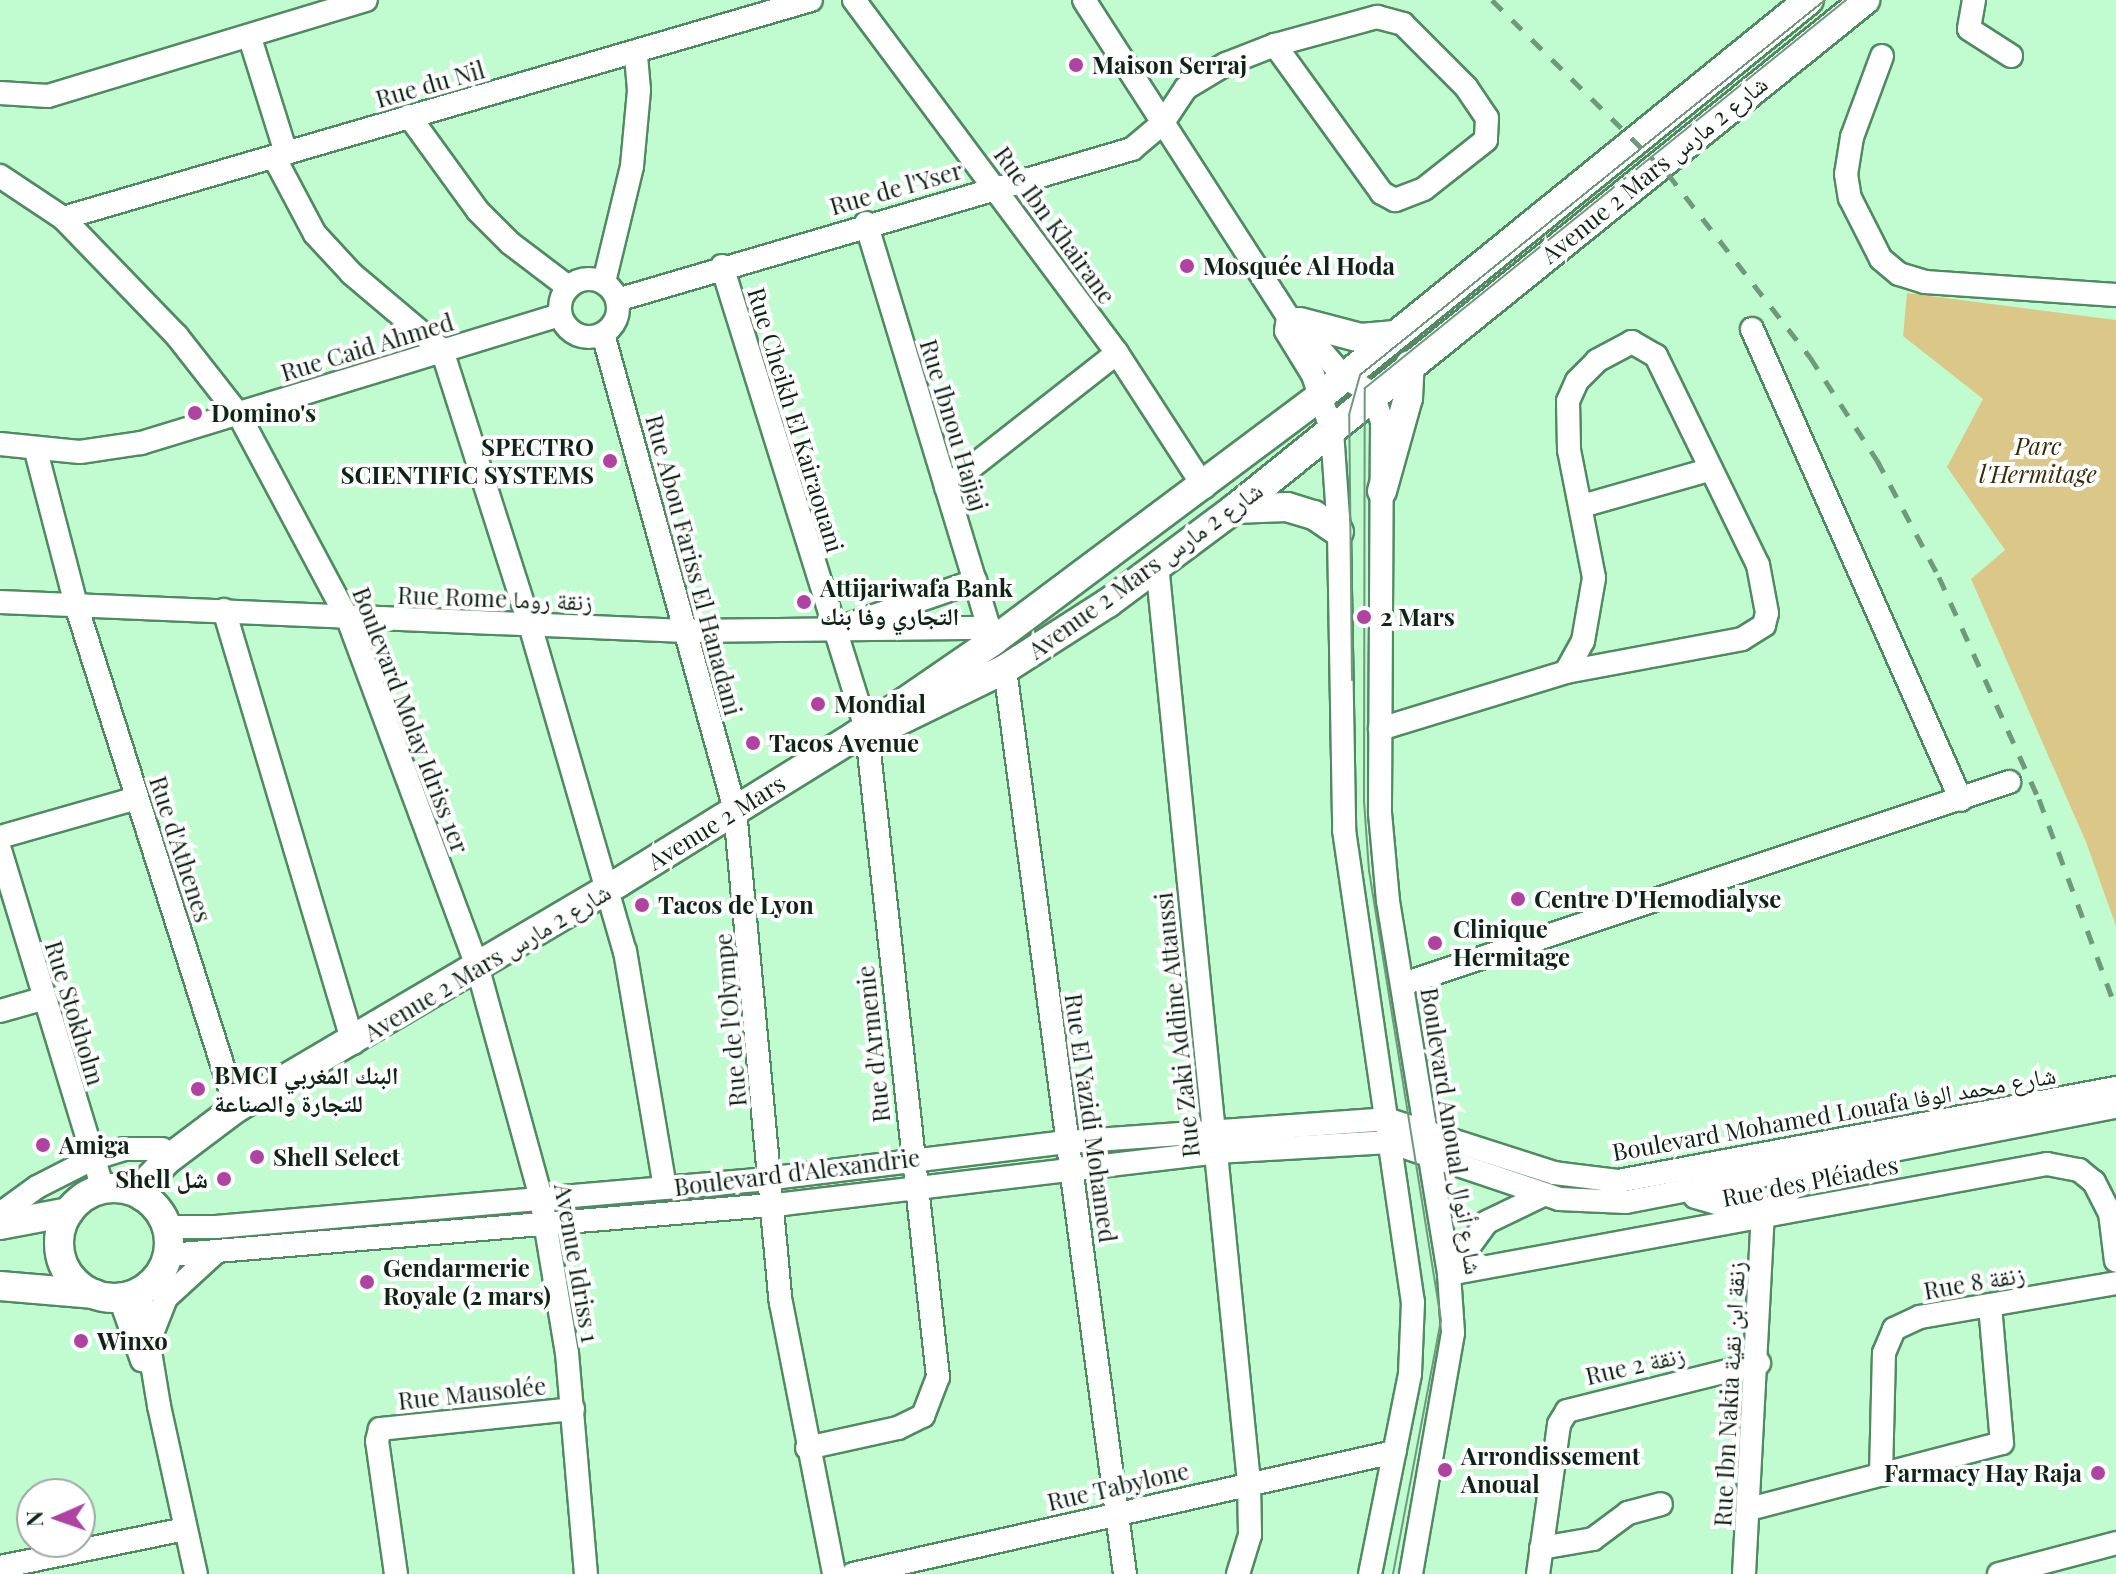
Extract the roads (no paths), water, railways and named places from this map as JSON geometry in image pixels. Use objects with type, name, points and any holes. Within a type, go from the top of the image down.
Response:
[{"type":"main road","name":"Avenue 2 Mars شارع 2 مارس","points":[[862,732],[991,634],[1204,487],[1321,396],[1809,0]]},
{"type":"main road","name":"Avenue 2 Mars شارع 2 مارس","points":[[862,732],[1005,669],[1234,509],[1865,0]]},
{"type":"main road","points":[[1294,320],[1361,338],[1395,335]]},
{"type":"main road","points":[[1382,491],[1408,398],[1410,365]]},
{"type":"main road","points":[[1234,509],[1287,507],[1314,515],[1339,532]]},
{"type":"main road","name":"Avenue 2 Mars","points":[[613,886],[862,732]]},
{"type":"main road","name":"Avenue 2 Mars شارع 2 مارس","points":[[109,1189],[162,1149],[353,1043],[613,886]]},
{"type":"main road","name":"Avenue 2 Mars شارع 2 مارس","points":[[144,1197],[151,1177],[167,1160],[233,1110]]},
{"type":"main road","points":[[0,1225],[69,1212],[109,1189],[144,1197],[167,1241],[156,1278],[118,1294],[0,1286]]},
{"type":"main road","points":[[69,1212],[60,1235],[62,1260],[75,1281],[118,1294]]},
{"type":"street","points":[[0,93],[48,96],[250,38],[366,0]]},
{"type":"street","name":"Rue du Nil","points":[[63,218],[409,116],[636,55],[811,0]]},
{"type":"street","name":"Rue Ibn Khairane","points":[[854,0],[1117,353],[1204,487]]},
{"type":"street","points":[[1084,0],[1167,114],[1294,320],[1343,376],[1373,394]]},
{"type":"street","points":[[1974,0],[1969,29],[2011,56]]},
{"type":"street","name":"Rue de l'Yser","points":[[611,291],[722,266],[1132,149],[1167,114],[1186,88],[1226,64],[1275,45],[1377,17],[1392,18],[1483,107],[1489,128],[1486,140],[1424,189],[1395,200],[1382,193],[1275,45]]},
{"type":"street","points":[[250,38],[280,155],[315,234],[352,274],[442,350],[613,886],[637,1007],[665,1188]]},
{"type":"street","points":[[611,291],[585,278],[568,287],[560,315],[577,335],[603,334],[616,319],[611,291],[632,166],[639,90],[636,55]]},
{"type":"street","points":[[1882,56],[1852,137],[1846,174],[1850,198],[1881,259],[1899,274],[1925,282],[2116,295]]},
{"type":"street","points":[[409,116],[478,211],[510,243],[568,287]]},
{"type":"street","name":"Boulevard Molay Idriss 1er","points":[[0,176],[63,218],[177,336],[239,415],[348,619],[478,969]]},
{"type":"street","name":"Rue Ibnou Hajjaj","points":[[866,223],[991,634]]},
{"type":"street","name":"Rue Cheikh El Kairaouani","points":[[722,266],[862,732]]},
{"type":"street","name":"Rue Caid Ahmed","points":[[0,444],[36,451],[141,443],[560,315]]},
{"type":"street","points":[[1294,320],[1286,331],[1321,396],[1332,431],[1339,532],[1344,830],[1409,1266],[1414,1334],[1370,1574]]},
{"type":"street","points":[[1752,329],[1961,800]]},
{"type":"street","name":"Rue Abou Fariss El Hanadani","points":[[603,334],[735,810]]},
{"type":"street","points":[[1380,729],[1566,672],[1742,639],[1764,625],[1767,613],[1758,565],[1708,470],[1656,356],[1639,344],[1622,344],[1577,381],[1568,401],[1569,450],[1594,578],[1591,611],[1566,672]]},
{"type":"street","points":[[946,487],[1117,353]]},
{"type":"street","name":"Boulevard Anoual شارع أنوال","points":[[1373,394],[1382,422],[1380,729],[1384,857],[1449,1274],[1451,1352],[1411,1574]]},
{"type":"street","name":"Rue d'Athenes","points":[[36,451],[76,605],[233,1110]]},
{"type":"street","points":[[1582,506],[1708,470]]},
{"type":"street","name":"Rue Zaki Addine Attaussi","points":[[1157,564],[1249,1482],[1250,1535],[1238,1574]]},
{"type":"street","points":[[833,631],[975,581]]},
{"type":"street","name":"Rue Rome زنقة روما","points":[[0,602],[685,631],[991,634]]},
{"type":"street","points":[[224,610],[353,1043]]},
{"type":"street","points":[[889,610],[897,631]]},
{"type":"street","name":"Rue El Yazidi Mohamed","points":[[1005,669],[1125,1574]]},
{"type":"street","name":"Rue d'Armenie","points":[[807,1448],[898,1428],[923,1416],[934,1399],[938,1377],[862,732]]},
{"type":"street","points":[[1403,984],[2009,782]]},
{"type":"street","points":[[0,837],[137,798]]},
{"type":"street","name":"Rue de l'Olympe","points":[[735,810],[781,1303],[834,1574]]},
{"type":"street","name":"Rue Stokholm","points":[[0,850],[92,1159],[109,1189]]},
{"type":"street","name":"Avenue Idriss 1","points":[[478,969],[546,1224],[573,1409],[586,1574]]},
{"type":"street","points":[[0,1011],[42,999]]},
{"type":"street","name":"Boulevard Mohamed Louafa شارع محمد الوفا","points":[[1424,1128],[1554,1173],[1618,1181],[2116,1088]]},
{"type":"street","name":"Boulevard Mohamed Louafa شارع محمد الوفا","points":[[1429,1156],[1543,1195],[1588,1203],[1678,1195],[2116,1107]]},
{"type":"street","name":"Boulevard d'Alexandrie","points":[[167,1241],[541,1198],[769,1179],[1071,1167],[1215,1142],[1386,1119],[1424,1128]]},
{"type":"street","name":"Boulevard d'Alexandrie","points":[[167,1241],[215,1253],[772,1205],[1068,1142],[1390,1142],[1429,1156]]},
{"type":"street","points":[[0,1214],[37,1187],[92,1159],[124,1149],[162,1149]]},
{"type":"street","name":"Rue des Pléiades","points":[[1449,1274],[2058,1165],[2087,1175],[2106,1201],[2116,1261]]},
{"type":"street","points":[[1678,1195],[1716,1200],[1763,1217],[1815,1167]]},
{"type":"street","points":[[1449,1274],[1487,1222],[1543,1195]]},
{"type":"street","name":"Rue Ibn Nakia زنقة ابن نقية","points":[[1744,1574],[1759,1363],[1763,1217]]},
{"type":"street","points":[[196,1574],[159,1406],[151,1349],[157,1311],[187,1274],[215,1253]]},
{"type":"street","name":"Rue 8 زنقة","points":[[1881,1475],[1888,1337],[1920,1317],[2116,1283]]},
{"type":"street","points":[[118,1294],[151,1349]]},
{"type":"street","points":[[118,1294],[159,1406]]},
{"type":"street","points":[[1749,1509],[2002,1443],[1990,1306]]},
{"type":"street","name":"Rue 2 زنقة","points":[[1538,1574],[1559,1424],[1567,1411],[1759,1363]]},
{"type":"street","name":"Rue Mausolée","points":[[396,1574],[377,1441],[380,1429],[573,1409]]},
{"type":"street","name":"Rue Tabylone","points":[[853,1574],[1249,1482],[1394,1452]]},
{"type":"street","points":[[1541,1548],[1593,1539],[1628,1513],[1661,1504]]},
{"type":"street","points":[[0,1567],[185,1529]]},
{"type":"street","points":[[1999,1574],[2116,1543]]},
{"type":"tram line","points":[[1352,680],[1349,415],[1360,375],[1825,0]]},
{"type":"tram line","points":[[1393,1574],[1441,1320],[1369,871],[1364,801],[1365,388],[1846,0]]},
{"type":"railway","points":[[1492,0],[1668,174],[1810,357],[1877,460],[1939,577],[2039,799],[2116,1008]]},
{"type":"place","name":"Maison Serraj","points":[[1076,65]]},
{"type":"place","name":"Mosquée Al Hoda","points":[[1187,266]]},
{"type":"place","name":"Domino's","points":[[195,413]]},
{"type":"place","name":"SPECTRO SCIENTIFIC SYSTEMS","points":[[610,461]]},
{"type":"place","name":"Attijariwafa Bank التجاري وفا بنك","points":[[804,602]]},
{"type":"place","name":"2 Mars","points":[[1364,617]]},
{"type":"place","name":"Mondial","points":[[818,704]]},
{"type":"place","name":"Tacos Avenue","points":[[753,743]]},
{"type":"place","name":"Centre D'Hemodialyse","points":[[1518,899]]},
{"type":"place","name":"Tacos de Lyon","points":[[642,905]]},
{"type":"place","name":"Clinique Hermitage","points":[[1435,943]]},
{"type":"place","name":"BMCI البنك المغربي للتجارة والصناعة","points":[[198,1089]]},
{"type":"place","name":"Amiga","points":[[43,1145]]},
{"type":"place","name":"Shell Select","points":[[257,1157]]},
{"type":"place","name":"Shell شل","points":[[224,1179]]},
{"type":"place","name":"Gendarmerie Royale (2 mars)","points":[[367,1282]]},
{"type":"place","name":"Winxo","points":[[81,1341]]},
{"type":"place","name":"Arrondissement Anoual","points":[[1445,1470]]},
{"type":"place","name":"Farmacy Hay Raja","points":[[2098,1473]]},
{"type":"park label","name":"Parc l'Hermitage","points":[[2038,460]]}]
